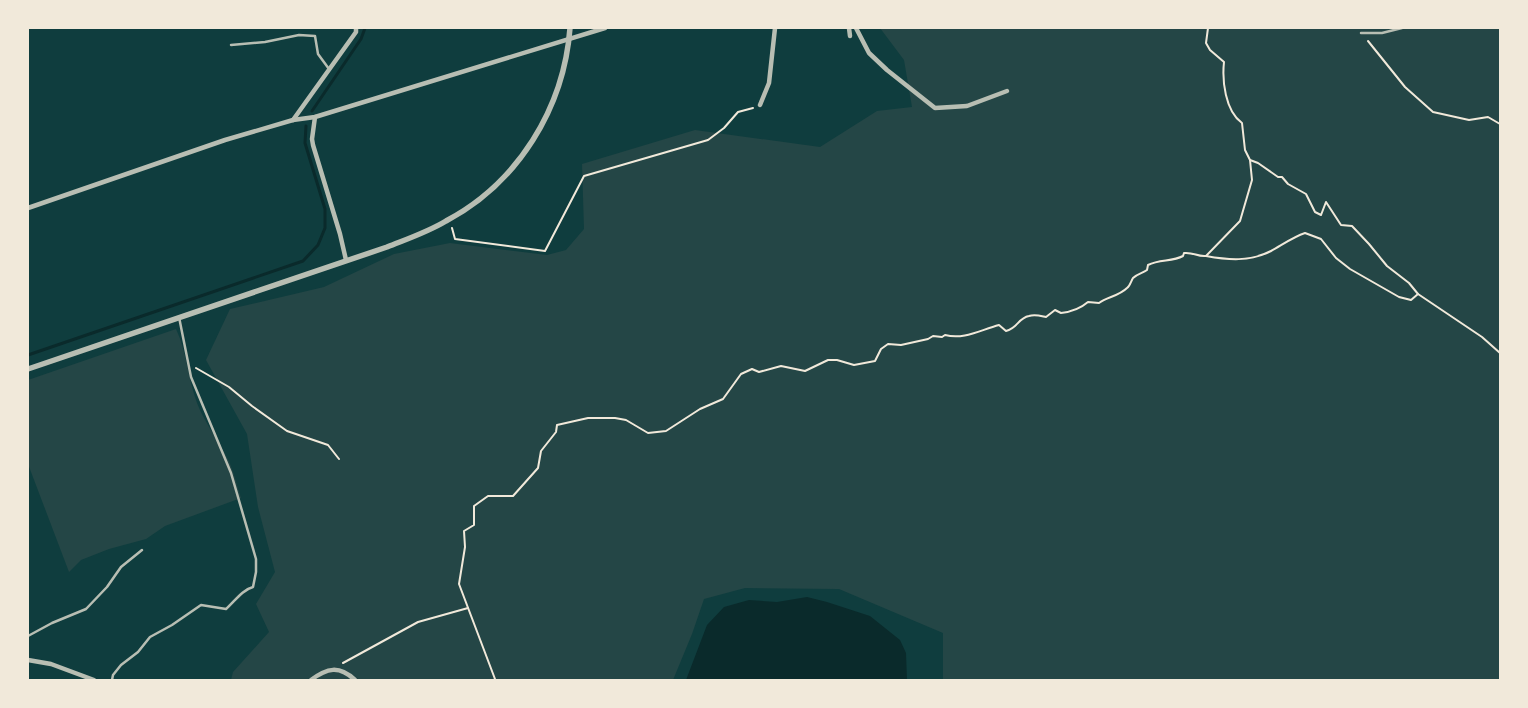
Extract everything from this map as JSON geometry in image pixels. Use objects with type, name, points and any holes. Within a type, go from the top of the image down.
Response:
[{"type":"street","points":[[293,120],[330,70],[356,32],[356,28]]},
{"type":"street","points":[[28,369],[387,247],[447,221],[479,200],[507,174],[528,148],[552,104],[563,70],[570,28]]},
{"type":"street","points":[[28,208],[225,140],[293,120],[315,117],[604,28]]},
{"type":"street","points":[[760,106],[769,83],[775,28]]},
{"type":"street","points":[[849,28],[850,36]]},
{"type":"street","points":[[856,28],[869,53],[887,70],[935,108],[966,106],[1006,91]]},
{"type":"street","points":[[315,117],[313,145],[346,260]]},
{"type":"street","points":[[28,660],[51,664],[94,680]]},
{"type":"street","points":[[311,680],[322,672],[333,669],[355,680]]},
{"type":"lane","points":[[1362,33],[1382,33],[1402,28]]},
{"type":"lane","points":[[231,45],[265,42],[299,35],[315,36],[318,54],[330,70]]},
{"type":"lane","points":[[112,680],[113,675],[121,665],[138,652],[150,637],[172,626],[201,605],[226,609],[246,589],[253,587],[256,572],[256,559],[230,473],[191,377],[179,317]]},
{"type":"lane","points":[[28,636],[52,623],[86,609],[107,587],[122,567],[142,550]]},
{"type":"path","points":[[1206,256],[1240,221],[1252,180],[1250,160],[1245,150],[1242,123],[1237,120],[1231,111],[1222,84],[1224,62],[1210,50],[1206,43],[1208,28]]},
{"type":"path","points":[[1362,33],[1404,87],[1433,112],[1469,120],[1488,117],[1500,124]]},
{"type":"path","points":[[452,227],[455,239],[546,250],[584,176],[708,140],[724,128],[738,112],[760,106]]},
{"type":"path","points":[[1250,160],[1258,163],[1278,177],[1282,176],[1288,184],[1306,194],[1315,212],[1321,215],[1326,202],[1341,225],[1352,226],[1387,266],[1409,283],[1418,294],[1482,337],[1500,353]]},
{"type":"path","points":[[494,680],[459,584],[465,547],[464,531],[474,525],[474,506],[488,496],[513,496],[538,468],[542,451],[556,432],[557,425],[588,418],[615,418],[626,420],[648,432],[666,432],[700,409],[723,399],[741,374],[752,369],[759,372],[781,366],[805,371],[828,360],[837,360],[854,365],[875,361],[881,349],[888,344],[901,345],[928,339],[933,336],[942,337],[945,334],[955,337],[966,336],[999,325],[1006,331],[1013,329],[1023,319],[1030,316],[1046,317],[1055,310],[1061,313],[1068,312],[1088,302],[1099,303],[1102,300],[1113,297],[1127,288],[1132,278],[1137,274],[1148,270],[1148,265],[1159,260],[1176,260],[1183,256],[1184,253],[1193,252],[1200,256],[1226,260],[1250,259],[1269,252],[1305,232],[1321,239],[1336,258],[1350,268],[1399,297],[1411,300],[1418,294]]},
{"type":"path","points":[[189,363],[229,387],[287,432],[328,445],[339,459]]},
{"type":"path","points":[[333,669],[418,622],[468,608]]},
{"type":"shaded area","points":[[880,28],[1500,28],[1500,680],[943,680],[943,633],[839,589],[745,588],[704,599],[673,680],[231,680],[233,672],[269,632],[256,604],[275,572],[258,507],[247,434],[206,360],[230,309],[324,287],[394,254],[450,243],[547,255],[566,250],[584,229],[582,164],[695,130],[820,147],[877,111],[912,107],[904,60]]},
{"type":"shaded area","points":[[176,329],[183,347],[197,403],[228,459],[241,498],[165,526],[146,539],[109,549],[81,560],[69,572],[28,464],[28,380]]},
{"type":"shaded area","points":[[807,597],[870,616],[900,640],[906,653],[907,680],[686,680],[707,625],[724,607],[749,600],[777,602]]},
{"type":"waterway","points":[[312,111],[361,39],[365,28]]},
{"type":"waterway","points":[[28,355],[303,261],[318,245],[325,228],[325,209],[305,143],[306,126]]}]
